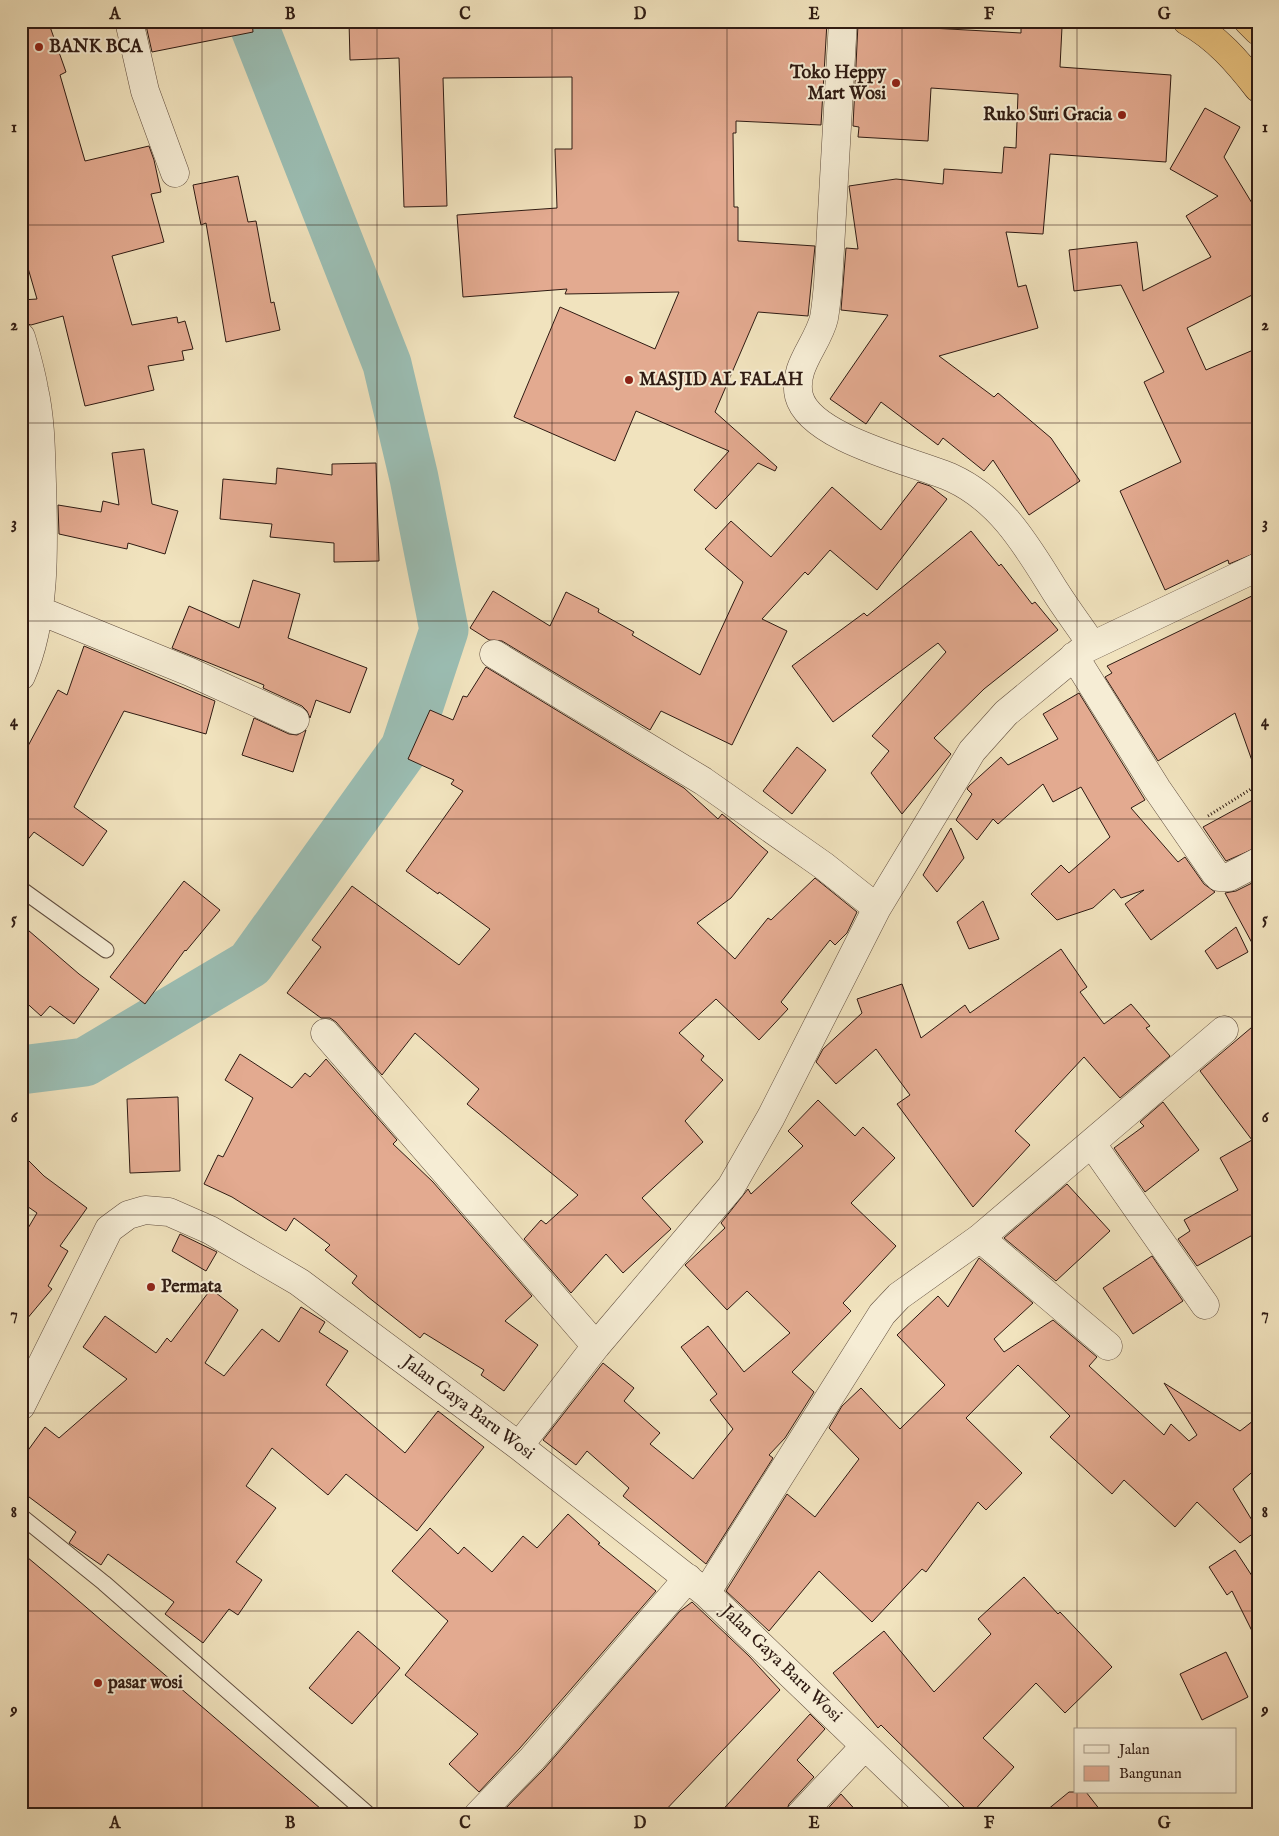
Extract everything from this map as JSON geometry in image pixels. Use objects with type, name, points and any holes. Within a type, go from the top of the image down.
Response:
[{"type":"highway","points":[[1187,21],[1211,37],[1233,56],[1258,88]]},
{"type":"highway","points":[[1248,21],[1258,31]]},
{"type":"street","points":[[129,21],[145,91],[175,173]]},
{"type":"street","points":[[843,21],[825,309],[820,328],[798,375],[800,397],[803,406],[816,418],[843,436],[881,454],[953,479],[990,503],[1017,531],[1157,789],[1219,877],[1229,877],[1258,862]]},
{"type":"street","points":[[21,337],[35,390],[41,451],[43,518],[38,610],[23,667]]},
{"type":"street","points":[[519,1446],[596,1346],[731,1187],[772,1117],[878,908],[972,751],[1001,718],[1083,651],[1258,566]]},
{"type":"street","points":[[38,610],[190,672],[295,720]]},
{"type":"street","points":[[494,654],[696,776],[824,866],[878,908]]},
{"type":"street","points":[[478,1815],[697,1585],[882,1314],[899,1296],[980,1238],[1224,1030]]},
{"type":"street","points":[[325,1033],[596,1346]]},
{"type":"street","points":[[1092,1144],[1205,1305]]},
{"type":"street","name":"Jalan Gaya Baru Wosi","points":[[21,1406],[109,1229],[128,1215],[145,1210],[159,1210],[210,1230],[298,1282],[519,1446],[697,1585],[937,1815]]},
{"type":"street","points":[[980,1238],[1108,1346]]},
{"type":"street","points":[[800,1815],[865,1746]]},
{"type":"lane","points":[[21,889],[106,950]]},
{"type":"lane","points":[[21,1516],[104,1583],[369,1815]]},
{"type":"path","points":[[1187,829],[1251,789]]},
{"type":"building","points":[[21,21],[48,21],[66,72],[60,75],[85,161],[149,146],[161,192],[151,194],[164,242],[112,256],[132,325],[177,317],[178,323],[185,321],[193,349],[182,351],[184,360],[148,366],[154,390],[85,406],[63,316],[31,325],[21,322],[21,300],[37,299],[21,244]]},
{"type":"building","points":[[145,21],[252,21],[253,32],[152,52]]},
{"type":"building","points":[[349,21],[827,22],[821,125],[736,121],[736,133],[733,133],[734,207],[738,207],[738,241],[815,246],[808,316],[758,312],[715,412],[777,467],[775,471],[758,463],[716,509],[694,490],[729,451],[636,411],[615,461],[514,417],[560,307],[655,349],[679,292],[565,294],[567,289],[463,297],[457,215],[557,208],[555,149],[572,149],[572,77],[443,78],[447,206],[404,207],[399,58],[350,60]]},
{"type":"building","points":[[858,24],[1021,33],[1021,26],[1062,27],[1060,67],[1171,75],[1166,162],[1050,154],[1043,234],[1006,232],[1018,287],[1026,285],[1038,328],[939,356],[994,397],[998,393],[1051,438],[1080,481],[1029,515],[993,460],[984,471],[943,438],[938,445],[881,402],[866,424],[830,399],[888,315],[841,310],[846,248],[858,249],[849,186],[896,179],[943,184],[944,169],[1002,173],[1004,147],[1016,148],[1018,94],[931,88],[928,141],[858,137],[859,127],[853,126]]},
{"type":"building","points":[[1205,108],[1240,127],[1224,157],[1258,213],[1258,292],[1187,328],[1206,370],[1258,348],[1258,552],[1229,564],[1228,560],[1165,590],[1120,491],[1181,462],[1144,382],[1164,372],[1121,285],[1074,291],[1069,250],[1137,242],[1143,291],[1211,257],[1186,216],[1218,196],[1170,169]]},
{"type":"building","points":[[238,176],[248,222],[256,221],[271,303],[274,302],[280,330],[226,342],[206,223],[201,225],[193,185]]},
{"type":"building","points":[[144,449],[152,504],[178,511],[165,554],[128,543],[127,549],[59,534],[58,505],[101,512],[103,501],[119,505],[112,453]]},
{"type":"building","points":[[376,463],[379,561],[334,562],[334,543],[270,537],[272,524],[220,519],[223,479],[276,484],[277,468],[332,475],[332,464]]},
{"type":"building","points":[[918,482],[930,486],[947,499],[877,590],[830,550],[808,575],[805,572],[762,619],[787,631],[732,745],[661,711],[650,730],[502,641],[489,640],[470,628],[493,591],[550,626],[566,592],[599,609],[598,612],[634,632],[632,635],[700,675],[743,582],[705,549],[731,521],[771,557],[832,487],[881,530]]},
{"type":"building","points":[[21,502],[27,503],[27,527],[21,526]]},
{"type":"building","points":[[971,531],[999,566],[1001,564],[1032,604],[1035,602],[1058,630],[984,689],[934,738],[951,754],[902,814],[871,773],[889,751],[872,736],[946,652],[938,643],[833,722],[792,666],[864,613],[867,616]]},
{"type":"building","points":[[253,580],[300,594],[288,638],[367,668],[350,713],[316,700],[310,718],[302,706],[263,688],[264,685],[172,648],[189,606],[239,628]]},
{"type":"building","points":[[1258,593],[1258,768],[1255,769],[1235,713],[1158,761],[1105,677],[1112,673],[1107,666]]},
{"type":"building","points":[[84,646],[215,701],[206,734],[124,711],[74,807],[107,831],[83,866],[34,832],[21,848],[21,759],[58,690],[67,695]]},
{"type":"building","points":[[486,667],[684,788],[718,819],[722,814],[768,852],[731,898],[697,923],[735,959],[768,918],[771,920],[815,878],[857,912],[847,933],[835,945],[830,940],[781,1002],[788,1009],[759,1040],[716,999],[679,1033],[704,1056],[701,1060],[723,1080],[685,1121],[703,1142],[642,1198],[671,1229],[623,1273],[606,1254],[571,1293],[524,1239],[541,1220],[546,1224],[578,1195],[467,1104],[479,1089],[415,1033],[382,1075],[336,1022],[330,1018],[321,1018],[287,993],[321,947],[312,940],[352,886],[459,965],[490,929],[406,871],[463,791],[451,784],[454,780],[408,759],[430,710],[453,720],[463,696],[467,697]]},
{"type":"building","points":[[1079,693],[1145,800],[1131,808],[1178,862],[1185,857],[1204,884],[1215,892],[1151,940],[1125,904],[1144,890],[1121,898],[1114,889],[1093,908],[1057,920],[1031,894],[1061,865],[1069,873],[1110,837],[1081,787],[1053,802],[1043,784],[998,824],[993,819],[977,840],[956,820],[972,794],[967,789],[969,786],[1001,757],[1008,765],[1058,739],[1043,714]]},
{"type":"building","points":[[254,718],[289,734],[297,735],[306,730],[293,772],[242,755]]},
{"type":"building","points":[[797,747],[826,770],[792,814],[763,791]]},
{"type":"building","points":[[1258,797],[1258,847],[1226,861],[1203,827]]},
{"type":"building","points":[[951,828],[964,858],[937,892],[923,875]]},
{"type":"building","points":[[1258,880],[1258,954],[1225,893],[1236,891]]},
{"type":"building","points":[[184,881],[220,910],[185,950],[145,1004],[110,977]]},
{"type":"building","points":[[983,901],[999,939],[969,949],[957,922]]},
{"type":"building","points":[[21,924],[99,989],[74,1024],[50,1006],[41,1016],[21,998]]},
{"type":"building","points":[[1236,927],[1248,952],[1217,969],[1205,951]]},
{"type":"building","points":[[1061,949],[1087,987],[1080,992],[1104,1024],[1131,1004],[1150,1026],[1146,1028],[1170,1056],[1120,1098],[1084,1057],[1015,1131],[1030,1145],[973,1207],[897,1104],[910,1095],[876,1049],[836,1084],[816,1062],[823,1049],[862,1013],[857,999],[902,984],[921,1038],[965,1005],[970,1013]]},
{"type":"building","points":[[1258,1022],[1258,1232],[1197,1266],[1178,1239],[1190,1231],[1184,1220],[1238,1190],[1220,1158],[1252,1140],[1200,1071]]},
{"type":"building","points":[[240,1054],[292,1088],[305,1073],[310,1077],[326,1059],[397,1140],[393,1144],[433,1182],[532,1296],[505,1321],[538,1345],[504,1391],[481,1375],[484,1370],[424,1333],[420,1338],[368,1297],[352,1283],[357,1276],[325,1250],[330,1245],[294,1218],[286,1231],[232,1197],[204,1184],[218,1155],[223,1157],[253,1098],[225,1080]]},
{"type":"building","points":[[178,1097],[180,1171],[130,1173],[127,1099]]},
{"type":"building","points":[[818,1100],[855,1136],[863,1127],[895,1158],[851,1203],[896,1246],[843,1303],[851,1311],[792,1372],[814,1392],[785,1438],[769,1455],[773,1458],[706,1564],[623,1496],[629,1488],[587,1451],[576,1465],[543,1440],[603,1363],[634,1388],[624,1401],[660,1433],[650,1444],[693,1479],[733,1429],[710,1400],[717,1394],[681,1347],[708,1326],[744,1372],[790,1333],[747,1291],[727,1310],[685,1265],[725,1228],[721,1223],[748,1189],[751,1194],[803,1146],[788,1131]]},
{"type":"building","points":[[1163,1102],[1199,1150],[1145,1192],[1114,1148],[1144,1126],[1140,1122]]},
{"type":"building","points":[[21,1153],[44,1176],[87,1208],[60,1246],[68,1251],[48,1286],[52,1289],[21,1326],[21,1240],[37,1213],[21,1202]]},
{"type":"building","points":[[1067,1184],[1110,1231],[1056,1281],[1004,1238]]},
{"type":"building","points":[[180,1234],[217,1252],[206,1271],[172,1251]]},
{"type":"building","points":[[1152,1256],[1183,1301],[1133,1334],[1103,1288]]},
{"type":"building","points":[[979,1258],[1033,1303],[994,1339],[1004,1352],[1053,1320],[1097,1357],[1089,1366],[1164,1435],[1171,1424],[1189,1441],[1197,1435],[1164,1383],[1240,1431],[1258,1417],[1258,1467],[1233,1489],[1258,1530],[1240,1543],[1197,1502],[1175,1527],[1124,1480],[1112,1494],[1050,1437],[1070,1416],[1018,1365],[966,1418],[1022,1473],[986,1510],[978,1502],[926,1572],[922,1569],[872,1622],[819,1571],[769,1631],[726,1591],[787,1494],[815,1517],[859,1459],[829,1428],[842,1406],[861,1388],[900,1429],[945,1385],[897,1335],[938,1296],[948,1307]]},
{"type":"building","points":[[211,1289],[238,1310],[205,1363],[224,1376],[262,1329],[279,1342],[301,1307],[325,1322],[319,1332],[348,1351],[326,1385],[405,1453],[438,1411],[484,1447],[417,1531],[346,1474],[328,1495],[272,1448],[246,1486],[276,1508],[236,1562],[262,1580],[238,1615],[229,1609],[203,1643],[165,1614],[174,1602],[108,1554],[101,1565],[69,1543],[76,1532],[21,1491],[21,1460],[45,1427],[59,1438],[127,1379],[83,1347],[105,1316],[156,1353],[167,1338],[171,1342]]},
{"type":"building","points":[[568,1514],[600,1543],[598,1544],[656,1591],[520,1748],[479,1792],[449,1764],[478,1734],[405,1675],[448,1621],[392,1571],[430,1528],[458,1554],[464,1547],[492,1572],[523,1536],[537,1548]]},
{"type":"building","points":[[1235,1550],[1258,1585],[1258,1643],[1232,1591],[1227,1595],[1209,1567]]},
{"type":"building","name":"pasar wosi","points":[[21,1552],[58,1583],[328,1815],[21,1815]]},
{"type":"building","points":[[1024,1577],[1058,1614],[1060,1612],[1112,1667],[1065,1713],[1036,1683],[983,1738],[1014,1767],[971,1814],[881,1725],[878,1728],[833,1673],[884,1631],[934,1692],[991,1634],[978,1619]]},
{"type":"building","points":[[692,1602],[749,1656],[780,1690],[661,1815],[503,1815],[501,1813],[544,1769],[680,1611]]},
{"type":"building","points":[[358,1631],[400,1668],[352,1724],[309,1688]]},
{"type":"building","points":[[1226,1652],[1248,1697],[1202,1720],[1180,1674]]},
{"type":"building","points":[[810,1714],[825,1729],[797,1760],[814,1777],[789,1804],[785,1815],[718,1815]]},
{"type":"building","points":[[1069,1792],[1074,1792],[1074,1794],[1088,1794],[1104,1815],[1041,1815]]},
{"type":"building","points":[[841,1794],[860,1815],[822,1815]]},
{"type":"waterway","points":[[21,1070],[85,1062],[250,964],[405,748],[444,630],[414,478],[387,364],[252,21]]},
{"type":"place","name":"BANK BCA","points":[[39,47]]},
{"type":"place","name":"Toko Heppy Mart Wosi","points":[[896,83]]},
{"type":"place","name":"Ruko Suri Gracia","points":[[1122,115]]},
{"type":"place","name":"MASJID AL FALAH","points":[[629,380]]},
{"type":"place","name":"Permata","points":[[151,1287]]},
{"type":"place","name":"pasar wosi","points":[[98,1683]]}]
